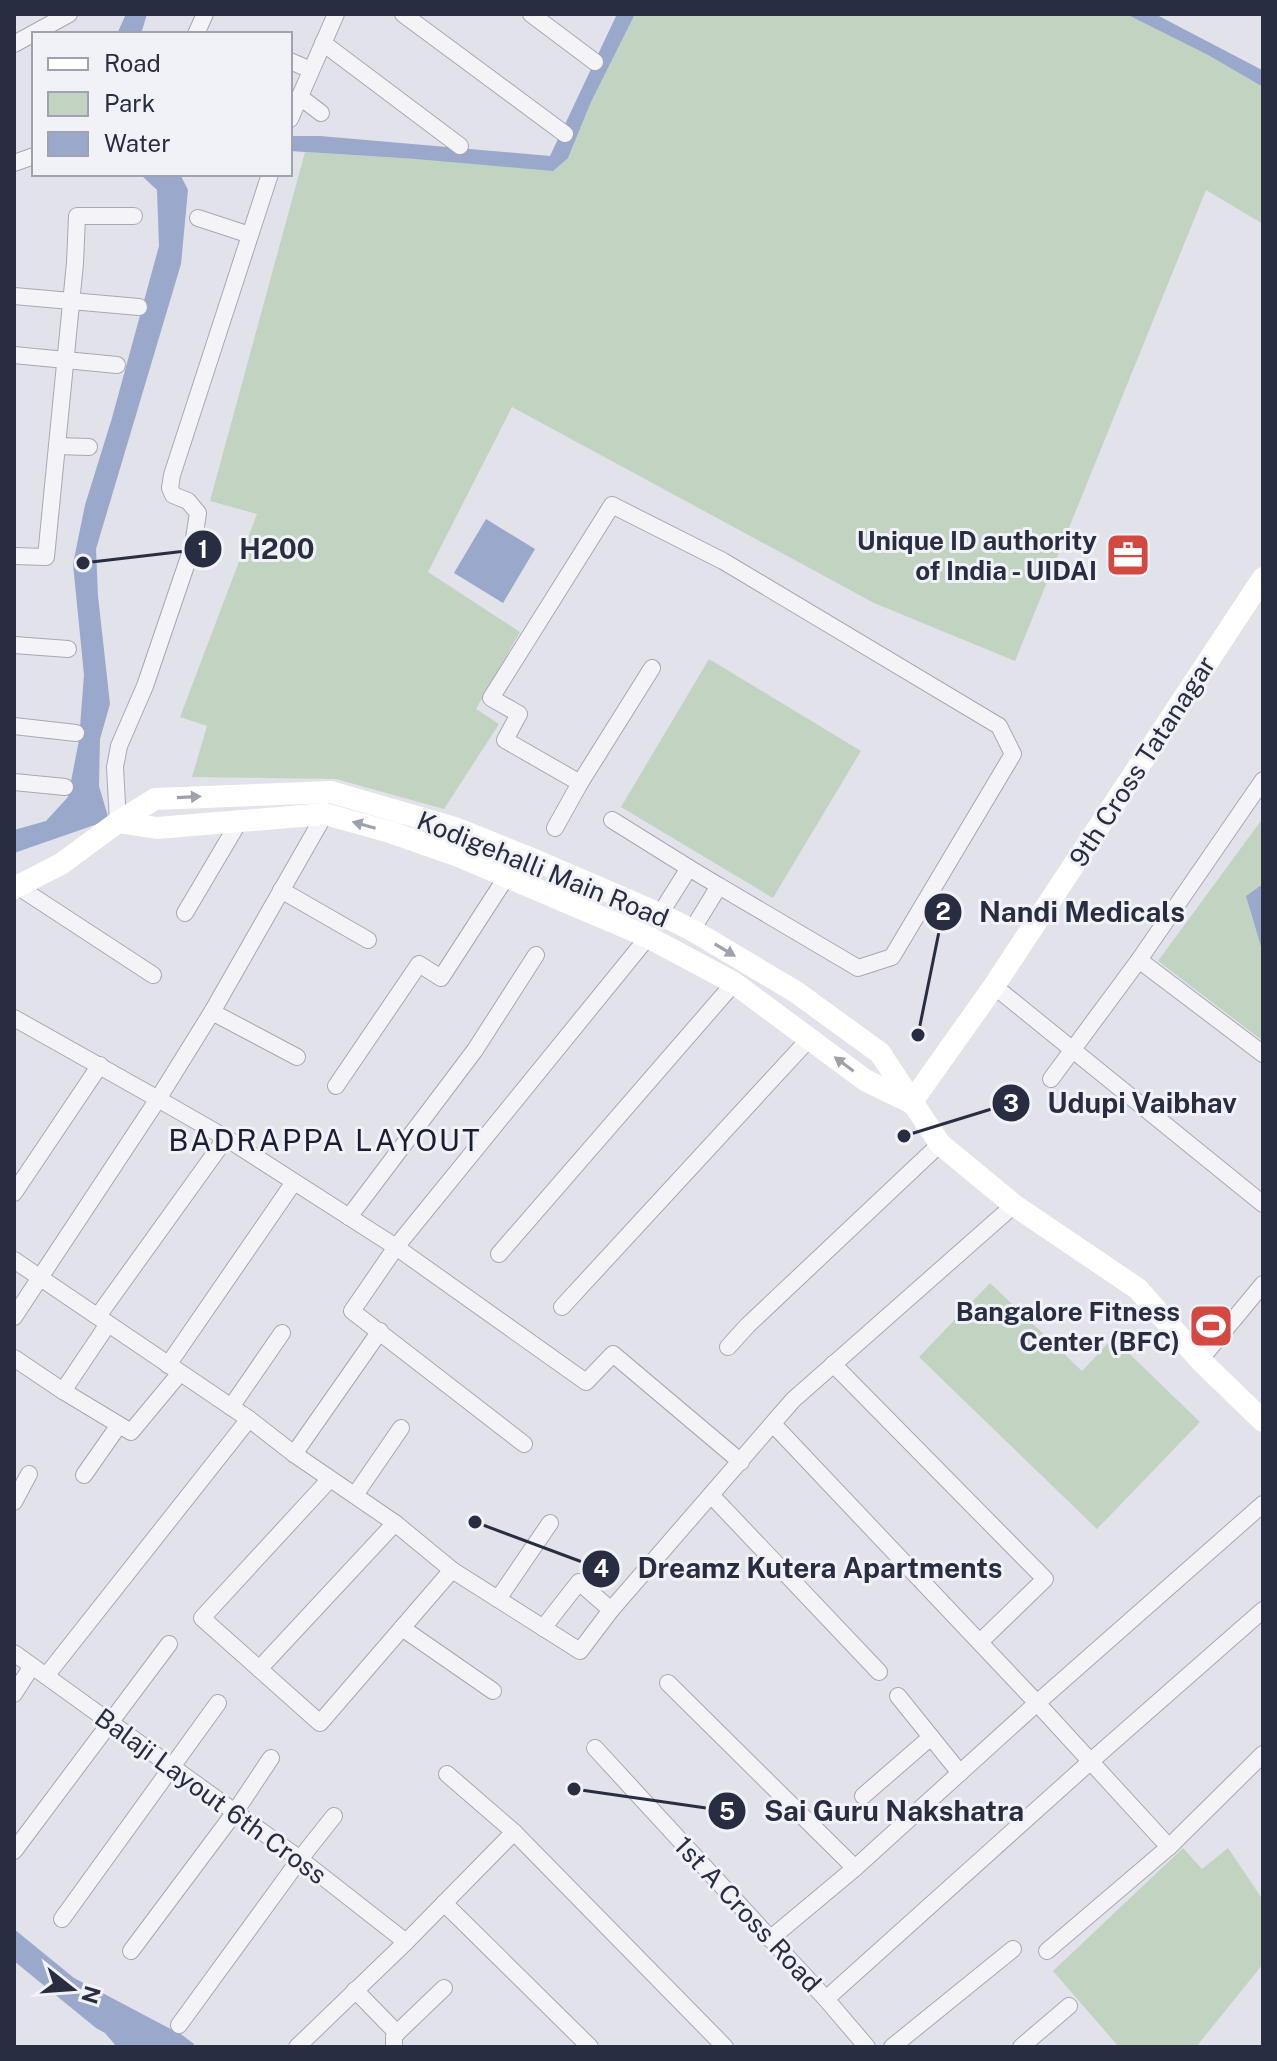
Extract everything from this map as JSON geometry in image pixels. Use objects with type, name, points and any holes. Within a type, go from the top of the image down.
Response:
[{"type":"street","points":[[36,32],[69,14]]},
{"type":"street","points":[[292,115],[336,14]]},
{"type":"street","points":[[403,14],[565,134]]},
{"type":"street","points":[[531,14],[595,62]]},
{"type":"street","points":[[14,44],[32,34]]},
{"type":"street","points":[[323,43],[460,146]]},
{"type":"street","points":[[292,62],[311,70]]},
{"type":"street","points":[[300,97],[321,113]]},
{"type":"street","points":[[118,822],[115,767],[119,746],[145,686],[193,545],[198,513],[188,501],[173,495],[170,488],[172,475],[269,176]]},
{"type":"street","points":[[14,556],[46,557],[77,216],[134,216]]},
{"type":"street","points":[[198,218],[250,235]]},
{"type":"street","points":[[14,296],[139,307]]},
{"type":"street","points":[[14,355],[117,365]]},
{"type":"street","points":[[57,446],[89,447]]},
{"type":"street","points":[[580,783],[505,740],[519,714],[491,698],[612,505],[723,561],[999,726],[1013,754],[892,957],[858,968],[612,820]]},
{"type":"street","name":"9th Cross Tatanagar","points":[[911,1103],[994,986],[1263,578]]},
{"type":"street","points":[[14,645],[68,649]]},
{"type":"street","points":[[555,828],[652,668]]},
{"type":"street","points":[[14,726],[76,733]]},
{"type":"street","points":[[1051,1079],[1139,960],[1263,780]]},
{"type":"street","points":[[14,782],[65,787]]},
{"type":"street","name":"Kodigehalli Main Road","points":[[16,887],[61,864],[155,799],[331,792],[455,828],[660,914],[796,992],[880,1053],[940,1144],[1014,1205],[1138,1289],[1200,1360],[1263,1421]]},
{"type":"street","points":[[14,1317],[212,1012],[325,814]]},
{"type":"street","name":"Kodigehalli Main Road","points":[[118,822],[157,828],[325,814],[456,855],[648,937],[734,983],[865,1080],[911,1103]]},
{"type":"street","points":[[185,913],[240,820]]},
{"type":"street","points":[[336,1086],[419,964],[441,978],[496,872],[498,845]]},
{"type":"street","points":[[660,914],[689,868]]},
{"type":"street","points":[[692,930],[719,886]]},
{"type":"street","points":[[16,887],[153,975]]},
{"type":"street","points":[[281,890],[368,940]]},
{"type":"street","points":[[524,1444],[352,1311],[396,1247],[648,937]]},
{"type":"street","points":[[349,1217],[475,1050],[536,955]]},
{"type":"street","points":[[1139,960],[1263,1054]]},
{"type":"street","points":[[499,1254],[734,983]]},
{"type":"street","points":[[994,986],[1263,1204]]},
{"type":"street","points":[[212,1012],[297,1057]]},
{"type":"street","points":[[14,1018],[226,1138],[396,1247],[586,1382],[613,1354],[741,1462]]},
{"type":"street","points":[[562,1307],[810,1038]]},
{"type":"street","points":[[14,1193],[100,1065]]},
{"type":"street","points":[[63,1391],[103,1320],[226,1138]]},
{"type":"street","points":[[728,1347],[940,1144]]},
{"type":"street","points":[[14,1358],[131,1432],[294,1182]]},
{"type":"street","points":[[14,1260],[249,1419],[395,1523],[452,1570],[580,1651],[611,1610],[793,1400],[1014,1205]]},
{"type":"street","points":[[1200,1360],[1263,1284]]},
{"type":"street","points":[[294,1454],[380,1331]]},
{"type":"street","points":[[231,1407],[282,1333]]},
{"type":"street","points":[[833,1364],[1045,1579],[980,1642]]},
{"type":"street","points":[[14,1694],[39,1671],[249,1419]]},
{"type":"street","points":[[773,1424],[1169,1847]]},
{"type":"street","points":[[84,1475],[119,1425]]},
{"type":"street","points":[[355,1495],[401,1428]]},
{"type":"street","points":[[14,1502],[29,1474]]},
{"type":"street","points":[[330,1479],[202,1618],[320,1723],[452,1570]]},
{"type":"street","points":[[711,1495],[879,1672]]},
{"type":"street","points":[[770,1939],[855,1868],[1263,1504]]},
{"type":"street","points":[[259,1669],[395,1523]]},
{"type":"street","points":[[498,1599],[550,1523]]},
{"type":"street","points":[[543,1628],[579,1582],[611,1610]]},
{"type":"street","points":[[826,1999],[1263,1610]]},
{"type":"street","points":[[402,1628],[493,1691]]},
{"type":"street","points":[[14,1851],[169,1644]]},
{"type":"street","name":"Balaji Layout 6th Cross","points":[[14,1653],[300,1859],[406,1942]]},
{"type":"street","points":[[668,1683],[855,1868]]},
{"type":"street","points":[[898,1696],[960,1773]]},
{"type":"street","points":[[62,1919],[218,1703]]},
{"type":"street","points":[[863,1796],[931,1737]]},
{"type":"street","name":"1st A Cross Road","points":[[595,1748],[867,2047]]},
{"type":"street","points":[[1047,1951],[1169,1847],[1263,1754]]},
{"type":"street","points":[[131,1951],[235,1812],[271,1758]]},
{"type":"street","points":[[447,1774],[514,1832],[725,2047]]},
{"type":"street","points":[[179,2025],[334,1816]]},
{"type":"street","points":[[297,2047],[514,1832]]},
{"type":"street","points":[[444,1903],[590,2047]]},
{"type":"street","points":[[892,2047],[1013,1949]]},
{"type":"street","points":[[355,1990],[395,2040],[444,1988]]},
{"type":"street","points":[[1021,2047],[1069,2006]]},
{"type":"green space","points":[[635,14],[1126,14],[1263,87],[1263,224],[1206,190],[1015,661],[874,603],[512,407],[428,572],[520,632],[476,709],[499,724],[444,809],[336,779],[192,777],[207,726],[180,717],[257,514],[210,501],[305,152],[416,159],[568,158],[591,102]]},
{"type":"green space","points":[[709,659],[861,751],[773,898],[621,807]]},
{"type":"green space","points":[[1263,818],[1263,1041],[1158,961]]},
{"type":"green space","points":[[990,1283],[1082,1371],[1113,1338],[1200,1422],[1097,1529],[919,1357]]},
{"type":"green space","points":[[1183,1848],[1202,1869],[1228,1848],[1263,1900],[1263,1964],[1196,2047],[1119,2047],[1053,1971]]},
{"type":"water","points":[[126,14],[147,14],[142,32],[118,32]]},
{"type":"water","points":[[617,14],[635,14],[591,102],[568,158],[553,171],[292,151],[292,136],[320,136],[550,156]]},
{"type":"water","points":[[1126,14],[1155,14],[1262,70],[1263,87],[1208,55]]},
{"type":"water","points":[[142,176],[181,176],[188,190],[181,264],[96,549],[110,704],[100,739],[99,786],[109,820],[14,853],[14,830],[46,821],[68,797],[79,740],[84,675],[73,564],[85,505],[159,246],[157,190]]},
{"type":"water","points":[[486,519],[535,549],[503,603],[454,573]]},
{"type":"water","points":[[1263,884],[1263,953],[1246,896]]},
{"type":"water","points":[[14,1929],[74,1978],[182,2035],[194,2044],[193,2047],[117,2047],[105,2033],[14,1961]]},
{"type":"place","name":"Unique ID authority of India - UIDAI","points":[[1128,555]]},
{"type":"place","name":"H200","points":[[83,563]]},
{"type":"place","name":"Nandi Medicals","points":[[918,1035]]},
{"type":"place","name":"Udupi Vaibhav","points":[[904,1136]]},
{"type":"place","name":"Bangalore Fitness Center (BFC)","points":[[1211,1326]]},
{"type":"place","name":"Dreamz Kutera Apartments","points":[[475,1522]]},
{"type":"place","name":"Sai Guru Nakshatra","points":[[574,1789]]},
{"type":"district","name":"BADRAPPA LAYOUT","points":[[325,1140]]}]
